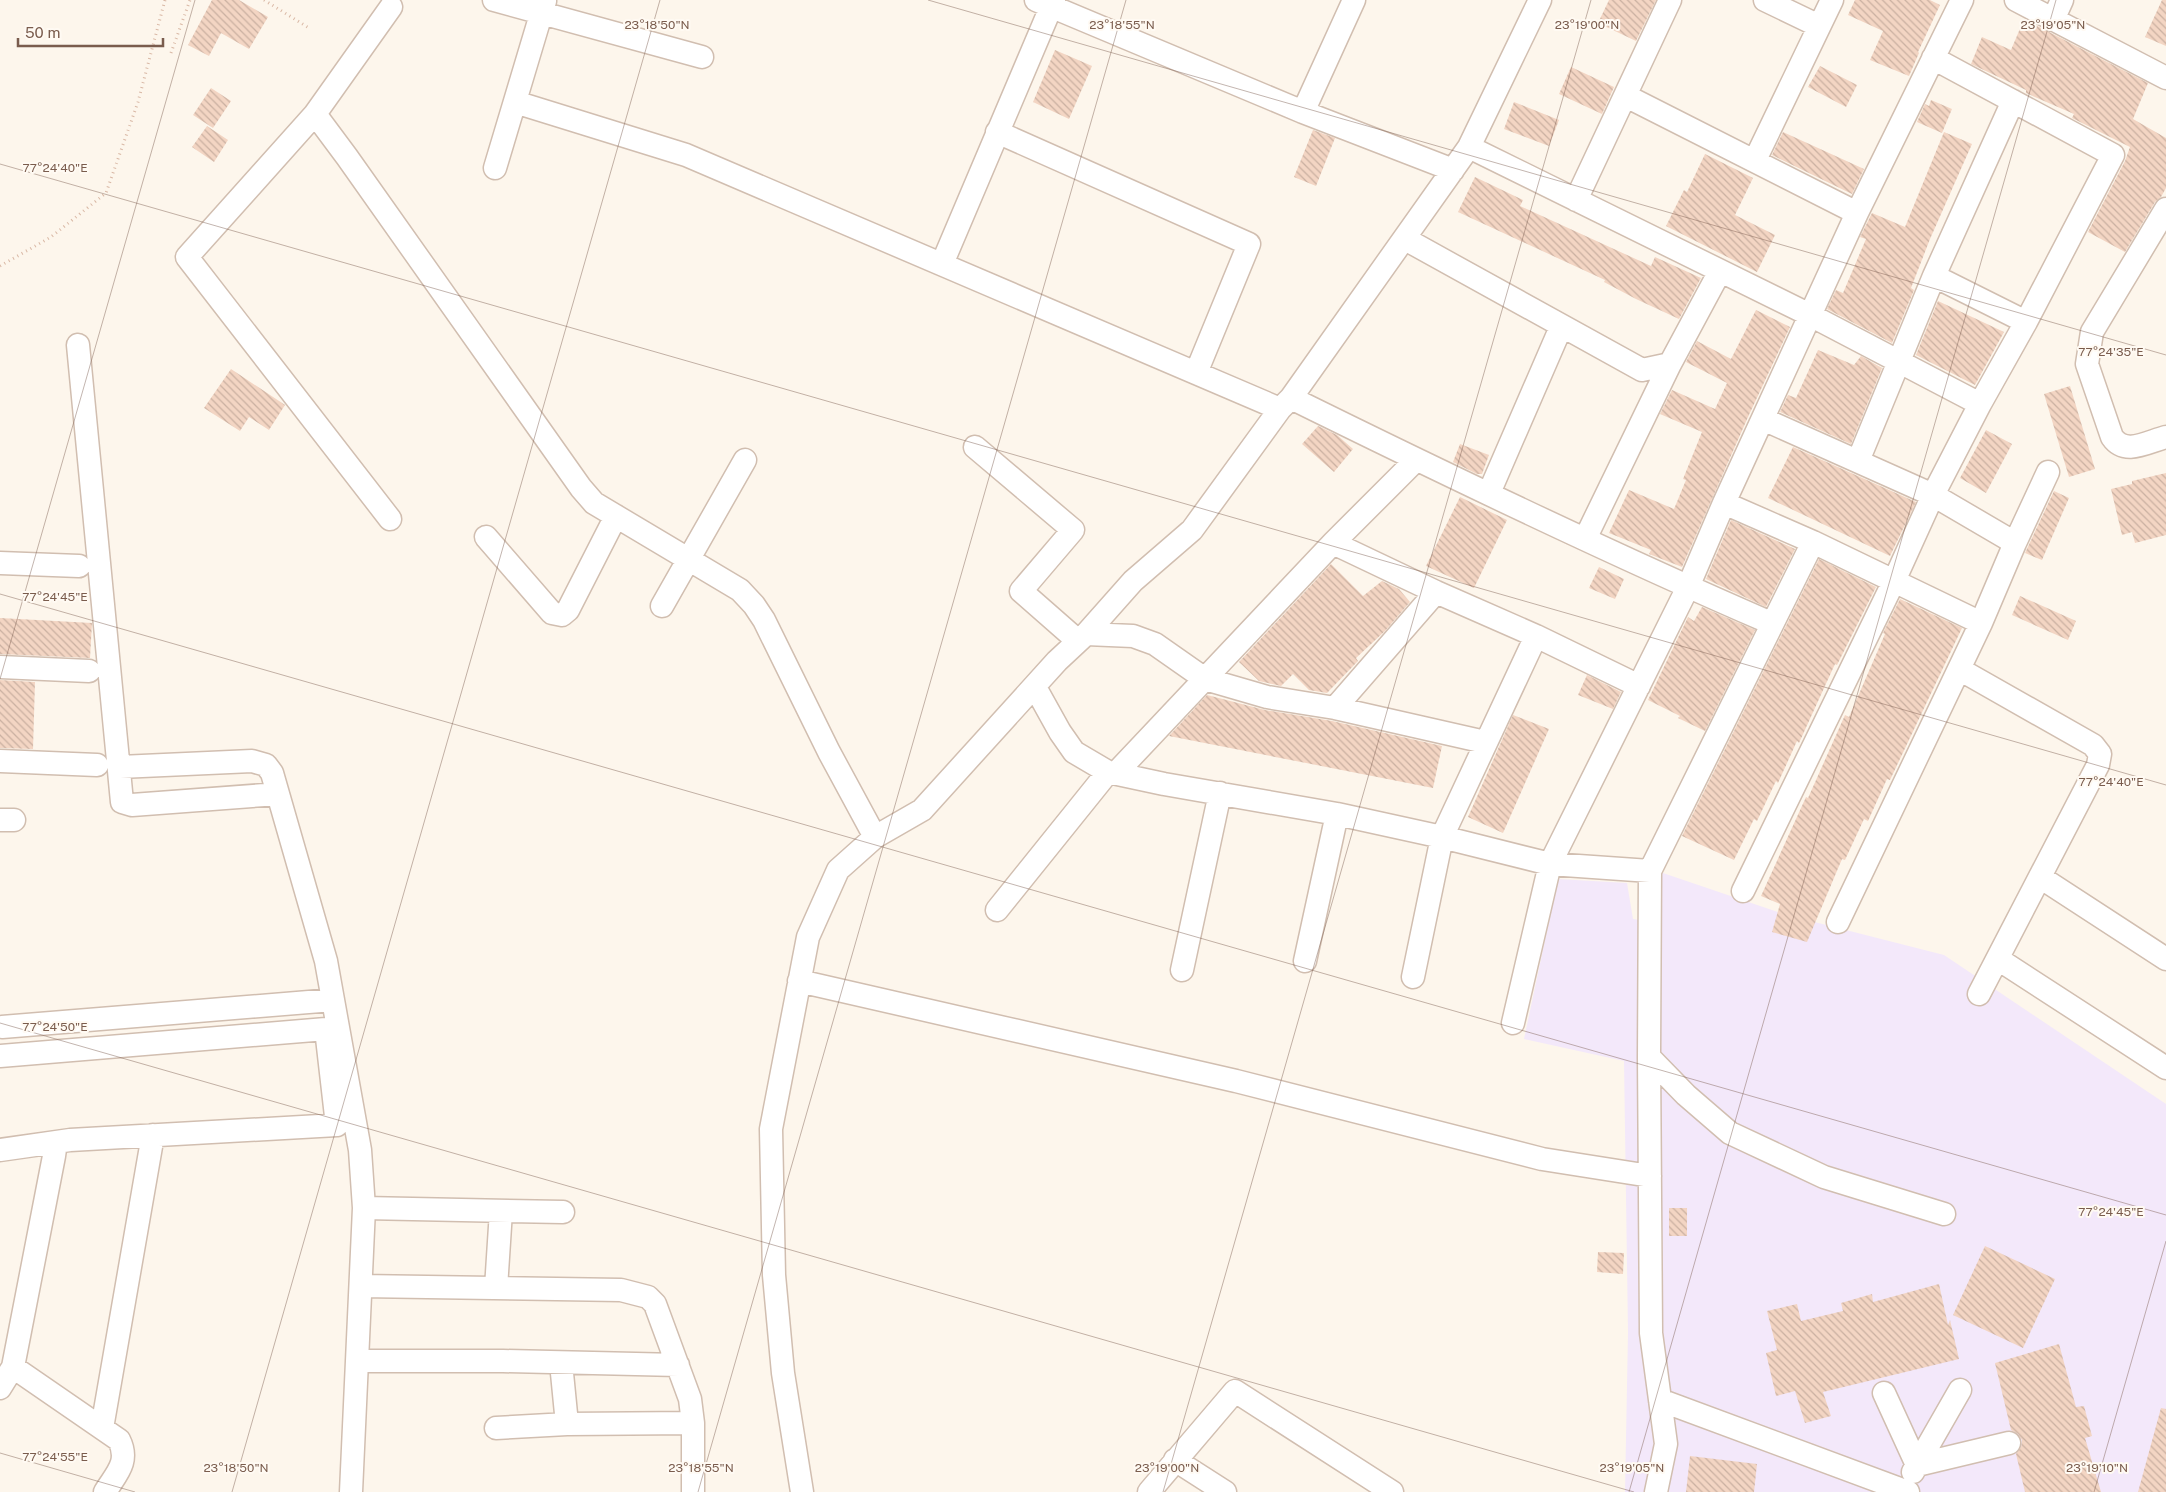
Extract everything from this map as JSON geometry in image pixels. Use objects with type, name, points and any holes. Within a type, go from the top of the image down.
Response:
[{"type":"street","points":[[494,0],[544,7],[702,57]]},
{"type":"street","points":[[1303,112],[1354,0]]},
{"type":"street","points":[[802,1492],[783,1373],[774,1275],[771,1129],[808,937],[838,870],[875,837],[922,810],[1134,581],[1192,530],[1405,239],[1469,148],[1540,0]]},
{"type":"street","points":[[1576,200],[1670,0]]},
{"type":"street","points":[[1765,0],[1820,26]]},
{"type":"street","points":[[1755,160],[1832,0]]},
{"type":"street","points":[[1513,1023],[1550,864],[1688,588],[1724,503],[1857,214],[1962,0]]},
{"type":"street","points":[[2016,0],[2057,10],[2166,78]]},
{"type":"street","points":[[942,264],[997,132],[1047,2],[1303,112],[1453,170]]},
{"type":"street","points":[[390,519],[187,257],[315,114],[391,7]]},
{"type":"street","points":[[495,168],[544,7]]},
{"type":"street","points":[[1743,891],[1894,581],[1933,494],[2026,322],[2113,154],[1933,58]]},
{"type":"street","points":[[1626,96],[1755,160],[1857,214]]},
{"type":"street","points":[[1858,461],[1934,276],[2013,101]]},
{"type":"street","points":[[515,102],[686,155],[1196,373],[1285,404],[1416,460],[1688,588],[1771,623]]},
{"type":"street","points":[[315,114],[581,488],[594,503],[740,590],[754,605],[764,620],[829,752],[875,837]]},
{"type":"street","points":[[997,132],[1250,244],[1196,373]]},
{"type":"street","points":[[1469,148],[1810,315],[1980,404]]},
{"type":"street","points":[[2166,209],[2092,332],[2087,364],[2112,437],[2118,445],[2127,448],[2166,437]]},
{"type":"street","points":[[1405,239],[1561,327],[1642,370],[1670,364]]},
{"type":"street","points":[[1585,539],[1670,364],[1720,271]]},
{"type":"street","points":[[1934,276],[2026,322]]},
{"type":"street","points":[[1489,493],[1561,327]]},
{"type":"street","points":[[78,345],[107,655],[120,767],[120,797],[122,802],[126,804],[278,794]]},
{"type":"street","points":[[1763,419],[1933,494],[2015,544]]},
{"type":"street","points":[[975,447],[1073,530],[1021,590],[1082,637],[1133,636],[1155,644],[1205,680],[1267,697],[1336,708],[1485,742]]},
{"type":"street","points":[[662,606],[745,460]]},
{"type":"street","points":[[997,910],[1112,772],[1205,680],[1333,543],[1416,460]]},
{"type":"street","points":[[1838,922],[1981,623],[2048,472]]},
{"type":"street","points":[[1724,503],[1813,542],[1981,623]]},
{"type":"street","points":[[486,537],[552,613],[562,615],[568,610],[616,516]]},
{"type":"street","points":[[1656,1492],[1666,1444],[1651,1333],[1650,871],[1771,623],[1813,542]]},
{"type":"street","points":[[1333,543],[1436,592],[1536,636],[1639,686]]},
{"type":"street","points":[[0,563],[79,566]]},
{"type":"street","points":[[1336,708],[1436,592]]},
{"type":"street","points":[[1413,977],[1442,836],[1536,636]]},
{"type":"street","points":[[0,668],[89,670]]},
{"type":"street","points":[[1959,669],[2092,745],[2100,754],[2098,766],[1979,994]]},
{"type":"street","points":[[1035,686],[1060,732],[1074,752],[1112,772],[1442,836],[1550,864],[1650,871]]},
{"type":"street","points":[[0,761],[97,765]]},
{"type":"street","points":[[120,767],[259,762],[266,765],[272,773],[326,962],[360,1150],[364,1208],[350,1492]]},
{"type":"street","points":[[1182,970],[1220,794]]},
{"type":"street","points":[[1305,961],[1336,814]]},
{"type":"street","points":[[2040,877],[2166,959]]},
{"type":"street","points":[[1998,958],[2166,1068]]},
{"type":"street","points":[[800,981],[1236,1081],[1542,1159],[1650,1176]]},
{"type":"street","points":[[2,1027],[333,1000]]},
{"type":"street","points":[[0,1056],[326,1029],[337,1125],[56,1142],[0,1150]]},
{"type":"street","points":[[1649,1057],[1686,1095],[1730,1134],[1824,1177],[1944,1214]]},
{"type":"street","points":[[102,1428],[153,1135]]},
{"type":"street","points":[[0,1388],[13,1367],[56,1142]]},
{"type":"street","points":[[364,1208],[563,1212]]},
{"type":"street","points":[[496,1288],[501,1211]]},
{"type":"street","points":[[361,1286],[622,1290],[648,1297],[655,1304],[690,1399],[693,1424],[693,1492]]},
{"type":"street","points":[[357,1361],[502,1361],[678,1366]]},
{"type":"street","points":[[561,1363],[567,1424]]},
{"type":"street","points":[[13,1367],[120,1440],[124,1450],[124,1460],[105,1492]]},
{"type":"street","points":[[1660,1400],[1905,1491],[1917,1465],[1960,1390]]},
{"type":"street","points":[[1149,1492],[1236,1391],[1392,1492]]},
{"type":"street","points":[[1884,1393],[1917,1465]]},
{"type":"street","points":[[496,1428],[567,1424],[693,1424]]},
{"type":"street","points":[[1917,1465],[2009,1443]]},
{"type":"street","points":[[1176,1460],[1225,1492]]},
{"type":"path","points":[[0,266],[51,238],[106,193],[138,102],[166,0]]},
{"type":"path","points":[[171,53],[190,0]]},
{"type":"path","points":[[264,0],[308,28]]},
{"type":"shaded area","points":[[1660,872],[1787,915],[1944,955],[2166,1104],[2166,1492],[1625,1492],[1628,1332],[1624,1061],[1524,1039],[1558,879],[1627,883],[1633,919],[1654,922]]},
{"type":"building","points":[[212,0],[239,0],[268,17],[249,49],[221,33],[209,56],[188,45]]},
{"type":"building","points":[[1609,0],[1656,0],[1636,41],[1598,23]]},
{"type":"building","points":[[1855,0],[1930,0],[1940,5],[1909,76],[1870,60],[1883,31],[1848,15]]},
{"type":"building","points":[[2162,0],[2166,0],[2166,46],[2145,37]]},
{"type":"building","points":[[2024,19],[2148,83],[2133,119],[2166,138],[2166,188],[2161,197],[2155,202],[2125,252],[2088,232],[2125,161],[2130,147],[2072,118],[2074,114],[2026,93],[2026,90],[1971,64],[1982,37],[2011,50]]},
{"type":"building","points":[[1055,50],[1092,66],[1069,119],[1033,102]]},
{"type":"building","points":[[1820,66],[1857,85],[1846,107],[1808,87]]},
{"type":"building","points":[[1571,67],[1614,87],[1602,114],[1559,94]]},
{"type":"building","points":[[211,88],[231,101],[213,128],[193,115]]},
{"type":"building","points":[[1931,100],[1952,109],[1942,133],[1917,122],[1925,104],[1929,106]]},
{"type":"building","points":[[1514,102],[1559,120],[1549,146],[1504,129]]},
{"type":"building","points":[[207,126],[228,140],[214,162],[192,147]]},
{"type":"building","points":[[1313,130],[1335,138],[1316,186],[1294,177]]},
{"type":"building","points":[[1783,132],[1864,169],[1852,194],[1772,155]]},
{"type":"building","points":[[1944,132],[1972,144],[1930,239],[1911,288],[1914,290],[1892,343],[1827,309],[1836,290],[1843,293],[1866,239],[1860,237],[1872,213],[1905,227]]},
{"type":"building","points":[[1705,154],[1753,178],[1735,215],[1775,235],[1757,272],[1666,226],[1684,190],[1687,192]]},
{"type":"building","points":[[1475,177],[1523,200],[1520,206],[1651,266],[1655,257],[1701,278],[1679,319],[1636,299],[1604,282],[1605,280],[1458,212]]},
{"type":"building","points":[[1938,301],[2004,332],[1975,385],[1916,355]]},
{"type":"building","points":[[1756,310],[1790,327],[1682,567],[1649,554],[1651,550],[1609,533],[1629,490],[1674,509],[1686,480],[1683,479],[1702,432],[1660,414],[1672,390],[1715,409],[1727,383],[1686,362],[1697,341],[1731,359]]},
{"type":"building","points":[[1818,350],[1854,365],[1861,356],[1882,368],[1851,444],[1780,412],[1788,395],[1796,398]]},
{"type":"building","points":[[231,369],[285,405],[269,430],[249,417],[240,431],[204,408]]},
{"type":"building","points":[[2070,386],[2095,469],[2069,477],[2044,394]]},
{"type":"building","points":[[1318,426],[1337,435],[1353,449],[1334,472],[1302,444]]},
{"type":"building","points":[[1986,430],[2012,444],[1986,493],[1960,478]]},
{"type":"building","points":[[1460,444],[1489,455],[1482,474],[1477,474],[1453,462]]},
{"type":"building","points":[[1793,447],[1916,502],[1890,556],[1768,498]]},
{"type":"building","points":[[2166,473],[2166,535],[2135,543],[2132,532],[2122,535],[2111,489],[2132,484],[2132,481]]},
{"type":"building","points":[[2054,491],[2069,498],[2042,560],[2025,553]]},
{"type":"building","points":[[1460,497],[1507,520],[1474,588],[1426,566]]},
{"type":"building","points":[[1731,520],[1795,549],[1766,607],[1706,579]]},
{"type":"building","points":[[1819,559],[1876,587],[1837,665],[1835,664],[1799,743],[1797,741],[1778,783],[1776,781],[1757,821],[1754,819],[1734,860],[1682,836]]},
{"type":"building","points":[[1331,564],[1363,596],[1382,581],[1399,589],[1410,602],[1385,631],[1356,658],[1358,661],[1327,693],[1309,690],[1293,674],[1281,686],[1259,681],[1239,662]]},
{"type":"building","points":[[1599,567],[1624,579],[1615,599],[1589,588]]},
{"type":"building","points":[[2020,596],[2076,621],[2068,640],[2012,615]]},
{"type":"building","points":[[1900,599],[1962,628],[1890,780],[1887,779],[1868,821],[1864,819],[1845,860],[1842,859],[1807,942],[1772,932],[1780,904],[1761,896],[1845,715],[1849,717],[1885,634],[1883,633]]},
{"type":"building","points":[[1702,607],[1755,630],[1705,731],[1648,700],[1688,617],[1694,621]]},
{"type":"building","points":[[0,618],[92,623],[90,658],[0,654]]},
{"type":"building","points":[[1587,675],[1621,692],[1613,709],[1578,695]]},
{"type":"building","points":[[0,680],[35,682],[33,749],[0,748]]},
{"type":"building","points":[[1207,695],[1265,710],[1332,721],[1442,746],[1433,788],[1169,736]]},
{"type":"building","points":[[1513,715],[1549,729],[1503,833],[1468,817]]},
{"type":"building","points":[[1669,1208],[1687,1208],[1687,1236],[1669,1236]]},
{"type":"building","points":[[1985,1246],[2055,1279],[2023,1348],[1953,1315]]},
{"type":"building","points":[[1598,1252],[1624,1253],[1623,1274],[1597,1272]]},
{"type":"building","points":[[1939,1284],[1948,1325],[1950,1320],[1959,1359],[1823,1392],[1831,1416],[1805,1423],[1795,1391],[1776,1396],[1766,1353],[1777,1350],[1767,1311],[1797,1304],[1801,1321],[1843,1311],[1841,1303],[1872,1294],[1873,1302]]},
{"type":"building","points":[[2059,1344],[2076,1407],[2084,1406],[2092,1436],[2085,1438],[2101,1492],[2025,1492],[2016,1454],[2021,1447],[2022,1440],[2018,1434],[2011,1430],[1995,1363]]},
{"type":"building","points":[[2161,1408],[2166,1409],[2166,1492],[2138,1492]]},
{"type":"building","points":[[1690,1456],[1757,1464],[1754,1492],[1686,1492]]}]
